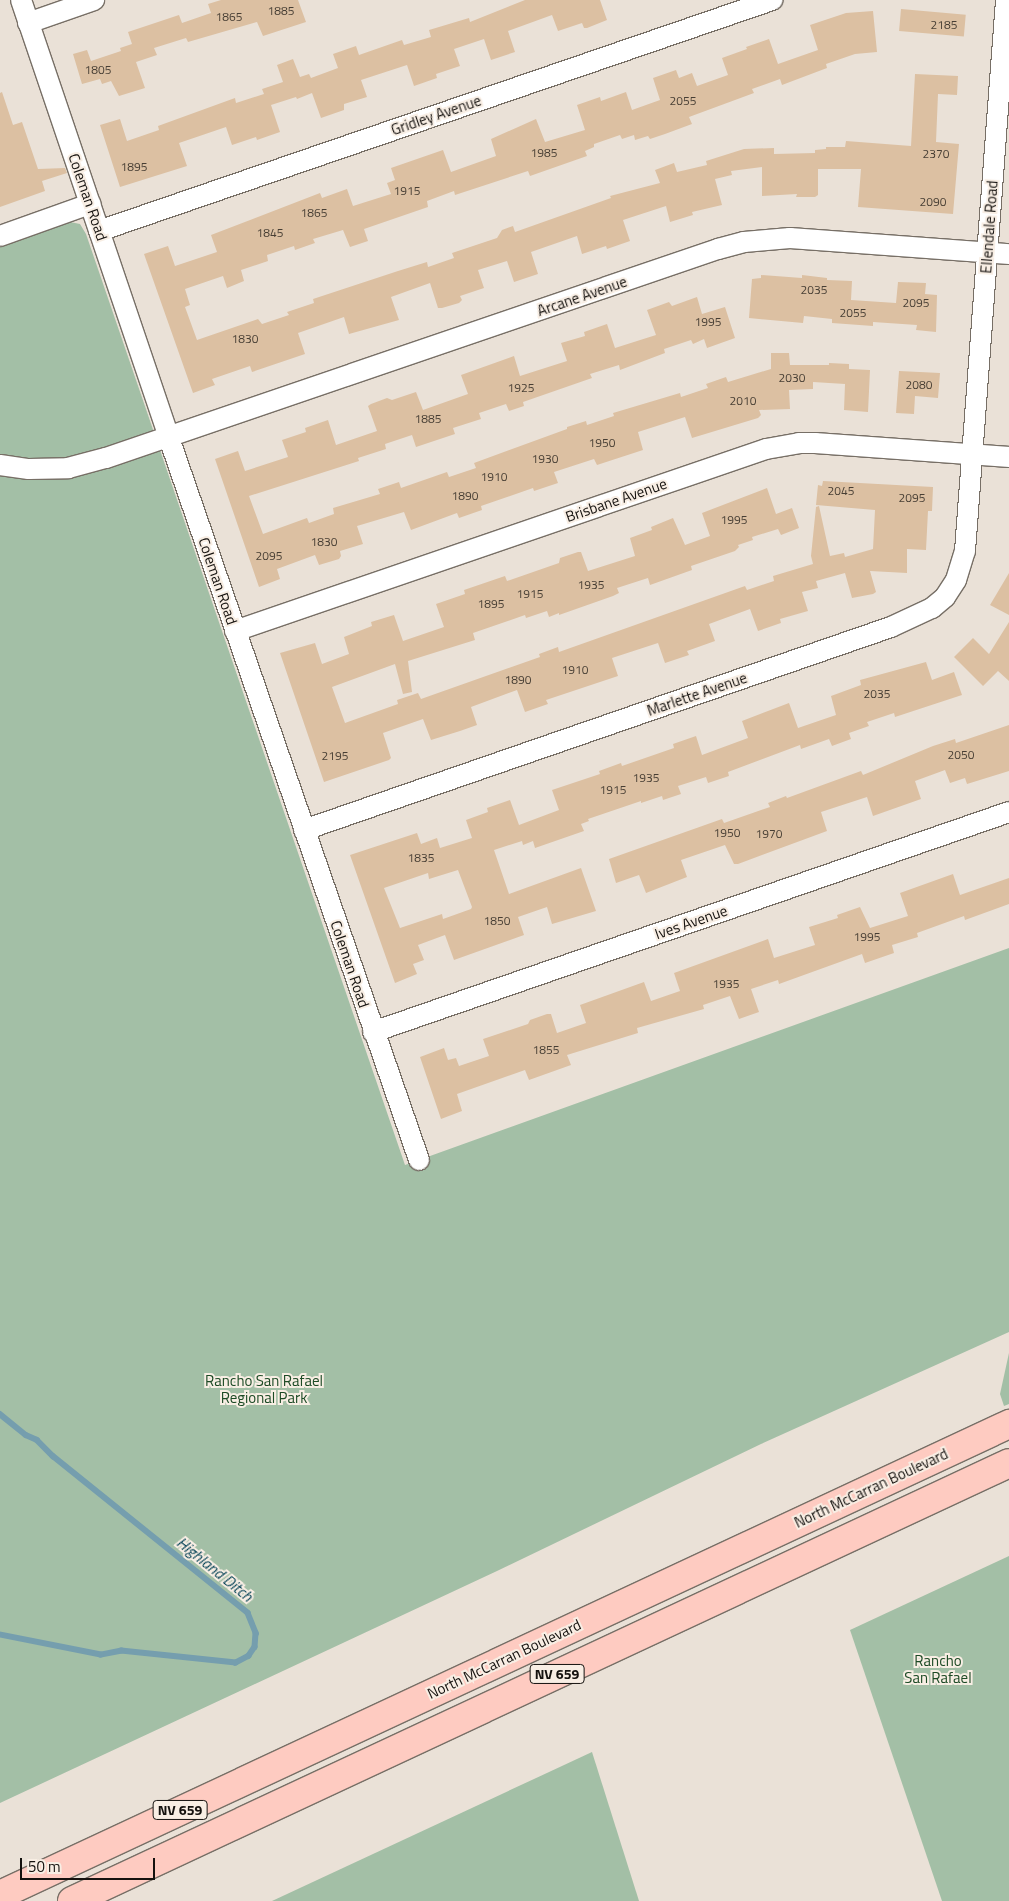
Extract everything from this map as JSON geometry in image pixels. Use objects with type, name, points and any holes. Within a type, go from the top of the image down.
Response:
[{"type":"main road","name":"North McCarran Boulevard","points":[[0,1895],[1009,1424]]},
{"type":"main road","name":"NV 659","points":[[72,1901],[1009,1463]]},
{"type":"main road","points":[[90,1853],[106,1885]]},
{"type":"street","name":"Coleman Road","points":[[21,0],[235,631],[419,1160]]},
{"type":"street","points":[[28,22],[94,0]]},
{"type":"street","name":"Gridley Avenue","points":[[100,231],[772,0]]},
{"type":"street","name":"Ellendale Road","points":[[973,454],[1006,0]]},
{"type":"street","points":[[0,236],[90,204]]},
{"type":"street","name":"Arcane Avenue","points":[[0,465],[29,469],[68,468],[106,458],[690,258],[744,242],[790,238],[1009,254]]},
{"type":"street","name":"Brisbane Avenue","points":[[235,631],[766,449],[799,443],[816,443],[1009,457]]},
{"type":"street","name":"Marlette Avenue","points":[[304,830],[892,627],[932,608],[945,597],[956,580],[962,565],[973,454]]},
{"type":"street","name":"Ives Avenue","points":[[373,1032],[1009,812]]},
{"type":"green space","name":"Rancho San Rafael Regional Park","points":[[70,222],[80,224],[86,234],[405,1165],[1009,948],[1009,1332],[761,1444],[497,1571],[0,1803],[0,245]]},
{"type":"green space","points":[[1009,1353],[1009,1404],[1004,1406],[1000,1394]]},
{"type":"green space","name":"Rancho San Rafael","points":[[1009,1556],[1009,1901],[942,1901],[850,1630]]},
{"type":"green space","points":[[592,1752],[639,1901],[272,1901]]},
{"type":"building","points":[[221,0],[298,0],[306,22],[263,36],[257,22],[188,42],[186,38],[154,48],[157,55],[136,62],[145,88],[119,96],[111,81],[102,84],[100,79],[82,84],[73,54],[87,50],[91,61],[121,51],[120,48],[132,44],[128,32],[179,15],[182,23],[211,13],[208,4]]},
{"type":"building","points":[[525,0],[600,0],[607,20],[587,28],[584,28],[582,23],[558,31],[552,15],[508,31],[515,52],[491,60],[484,39],[454,49],[460,66],[436,74],[437,78],[414,86],[407,65],[361,80],[367,97],[344,104],[344,110],[321,118],[312,93],[297,99],[296,97],[271,105],[280,132],[257,140],[256,137],[232,145],[226,127],[179,143],[187,166],[120,187],[100,125],[120,119],[127,141],[159,130],[158,126],[235,98],[236,103],[264,94],[262,89],[283,82],[277,65],[293,59],[300,77],[309,74],[311,78],[338,68],[333,54],[356,46],[359,55],[402,40],[404,45],[431,37],[429,30],[469,18],[470,22]]},
{"type":"building","points":[[901,9],[966,15],[964,37],[899,31]]},
{"type":"building","points":[[873,11],[877,52],[855,54],[826,64],[827,68],[782,85],[780,79],[752,89],[754,93],[689,117],[692,124],[650,139],[648,136],[635,140],[634,135],[622,139],[620,135],[594,144],[594,147],[585,151],[587,156],[530,176],[528,171],[455,195],[454,191],[427,201],[428,207],[364,229],[368,241],[350,247],[343,230],[313,239],[315,243],[295,250],[294,246],[267,255],[268,261],[241,270],[244,281],[227,288],[223,276],[185,289],[190,305],[185,307],[197,340],[258,319],[262,324],[289,315],[287,312],[314,303],[313,299],[398,271],[427,262],[428,267],[454,258],[452,253],[497,238],[502,230],[513,226],[515,232],[611,198],[610,196],[660,183],[655,170],[674,163],[677,172],[707,165],[706,161],[744,149],[774,148],[774,154],[815,153],[815,150],[826,149],[826,147],[845,147],[846,141],[911,146],[915,74],[958,76],[957,95],[938,94],[936,142],[959,144],[953,214],[858,207],[861,169],[818,169],[818,195],[815,197],[796,197],[797,194],[762,196],[762,167],[731,171],[732,175],[715,179],[722,205],[692,212],[693,215],[670,222],[666,206],[623,220],[630,241],[607,249],[606,246],[582,254],[577,236],[531,252],[538,274],[514,282],[507,261],[478,270],[484,288],[460,296],[462,300],[459,303],[442,308],[438,308],[430,283],[391,297],[399,320],[349,334],[344,317],[298,333],[305,354],[252,372],[250,366],[212,379],[215,385],[193,393],[144,254],[168,246],[175,266],[217,252],[211,235],[320,193],[322,198],[347,189],[353,206],[391,194],[387,183],[395,180],[391,168],[443,150],[451,172],[496,156],[491,139],[536,119],[545,142],[585,130],[577,105],[600,97],[601,101],[626,92],[632,110],[660,100],[653,78],[676,70],[679,78],[692,73],[697,86],[728,75],[722,58],[769,39],[778,64],[818,50],[810,25],[846,13]]},
{"type":"building","points":[[2,92],[13,125],[22,122],[38,169],[65,168],[67,173],[42,181],[45,191],[0,207],[0,93]]},
{"type":"building","points":[[761,275],[802,278],[802,275],[827,278],[827,280],[852,281],[851,300],[896,303],[898,282],[926,283],[925,294],[937,295],[936,332],[916,330],[917,325],[873,322],[873,326],[832,323],[832,319],[804,316],[803,323],[749,318],[752,279],[761,278]]},
{"type":"building","points":[[697,297],[702,314],[725,307],[735,338],[707,348],[704,339],[693,344],[691,340],[664,349],[665,353],[620,370],[619,365],[590,374],[592,378],[523,402],[524,406],[509,411],[506,404],[479,413],[481,419],[453,428],[455,434],[416,447],[412,435],[385,444],[386,449],[358,458],[359,461],[249,496],[263,534],[307,518],[309,523],[334,514],[333,508],[380,494],[378,489],[399,482],[401,488],[447,472],[449,477],[476,468],[474,463],[567,429],[567,427],[586,421],[587,425],[614,416],[613,413],[680,393],[681,397],[708,388],[706,384],[726,377],[728,382],[771,369],[771,353],[789,353],[790,365],[849,364],[849,369],[870,370],[868,412],[844,410],[845,384],[813,382],[813,389],[789,390],[790,409],[759,410],[761,415],[758,418],[692,438],[685,417],[638,432],[643,450],[597,465],[594,459],[554,472],[558,483],[534,491],[533,488],[481,506],[482,510],[459,518],[457,513],[411,530],[404,512],[357,526],[363,544],[340,551],[341,556],[339,559],[319,565],[315,555],[277,569],[280,579],[259,587],[215,459],[238,451],[245,471],[288,457],[282,440],[306,432],[305,428],[328,420],[336,445],[377,431],[368,406],[371,404],[387,398],[392,400],[416,392],[423,410],[468,394],[461,375],[514,356],[520,376],[567,361],[561,343],[585,336],[584,332],[607,324],[615,348],[656,335],[647,310],[669,302],[672,306]]},
{"type":"building","points":[[899,371],[940,373],[938,398],[915,396],[914,414],[896,413]]},
{"type":"building","points":[[823,481],[933,487],[932,511],[928,511],[926,550],[907,549],[907,573],[870,571],[876,592],[852,598],[845,573],[816,581],[818,588],[802,592],[808,611],[780,619],[781,623],[758,631],[750,609],[709,624],[715,641],[687,651],[689,655],[665,663],[658,643],[612,658],[618,676],[546,700],[548,704],[525,712],[517,690],[471,707],[477,725],[460,731],[431,740],[423,719],[383,733],[391,758],[389,760],[324,782],[280,653],[315,643],[322,664],[349,654],[344,637],[372,626],[371,622],[394,615],[403,641],[444,627],[436,604],[465,594],[464,590],[505,576],[507,581],[559,563],[560,558],[578,552],[581,552],[588,571],[635,556],[630,538],[652,530],[651,527],[673,518],[685,545],[710,536],[702,513],[767,488],[776,514],[792,508],[799,528],[781,535],[778,529],[752,537],[753,540],[738,545],[739,547],[735,551],[691,566],[692,570],[650,585],[648,578],[617,588],[619,593],[613,596],[559,615],[559,613],[549,617],[547,611],[526,618],[525,615],[473,633],[475,640],[408,661],[412,692],[403,694],[395,664],[332,687],[345,723],[398,704],[397,700],[418,693],[421,699],[540,657],[539,654],[558,647],[559,652],[745,586],[747,590],[774,581],[773,576],[813,564],[811,556],[816,507],[819,506],[830,556],[844,553],[845,557],[873,549],[875,510],[816,505],[818,485],[822,486]]},
{"type":"building","points":[[1009,573],[1009,615],[990,605]]},
{"type":"building","points":[[1009,622],[1009,681],[998,671],[983,686],[954,657],[973,638],[989,654]]},
{"type":"building","points":[[926,662],[932,680],[954,672],[962,695],[895,717],[894,713],[867,722],[869,726],[849,733],[851,739],[832,746],[829,739],[801,749],[800,745],[728,772],[729,776],[708,783],[706,777],[678,786],[681,794],[663,800],[662,796],[641,803],[641,801],[588,819],[589,821],[581,824],[584,831],[535,848],[533,841],[523,845],[522,841],[494,850],[509,894],[581,868],[596,911],[552,924],[547,907],[518,917],[524,935],[454,960],[445,935],[418,945],[424,960],[413,964],[417,974],[395,983],[350,855],[417,833],[421,844],[437,838],[440,848],[472,838],[466,820],[488,812],[487,808],[510,800],[519,825],[559,810],[552,790],[600,774],[599,771],[621,763],[622,766],[674,748],[673,744],[696,736],[702,755],[748,738],[742,721],[789,703],[798,728],[836,715],[831,696],[861,685],[860,680]],"holes":[[[458,870],[472,907],[443,919],[442,914],[400,928],[384,888],[428,873],[429,879]]]},
{"type":"building","points":[[1009,725],[1009,771],[967,784],[965,778],[950,783],[945,770],[915,781],[921,799],[873,816],[867,797],[821,812],[827,831],[738,864],[734,864],[725,845],[681,860],[687,877],[646,893],[639,875],[616,883],[609,859],[722,819],[724,823],[770,807],[768,803],[861,771],[863,775],[933,746],[955,739],[956,743]]},
{"type":"building","points":[[953,874],[960,895],[1009,878],[1009,904],[965,920],[964,916],[917,933],[918,937],[892,945],[894,953],[865,963],[862,954],[779,984],[778,980],[751,989],[759,1012],[739,1019],[730,996],[703,1005],[704,1009],[637,1028],[638,1033],[567,1055],[571,1065],[529,1080],[525,1070],[457,1094],[462,1111],[441,1119],[420,1057],[444,1048],[448,1060],[456,1058],[459,1066],[489,1056],[483,1039],[528,1024],[530,1020],[547,1014],[551,1014],[557,1033],[586,1023],[580,1005],[644,982],[651,1001],[680,991],[674,973],[768,939],[774,958],[815,945],[809,927],[838,918],[837,915],[860,907],[870,928],[908,916],[900,893]]},
{"type":"waterway","name":"Highland Ditch","points":[[0,1414],[26,1435],[37,1440],[53,1456],[248,1613],[256,1633],[255,1647],[249,1656],[236,1663],[122,1651],[101,1655],[0,1635]]}]
